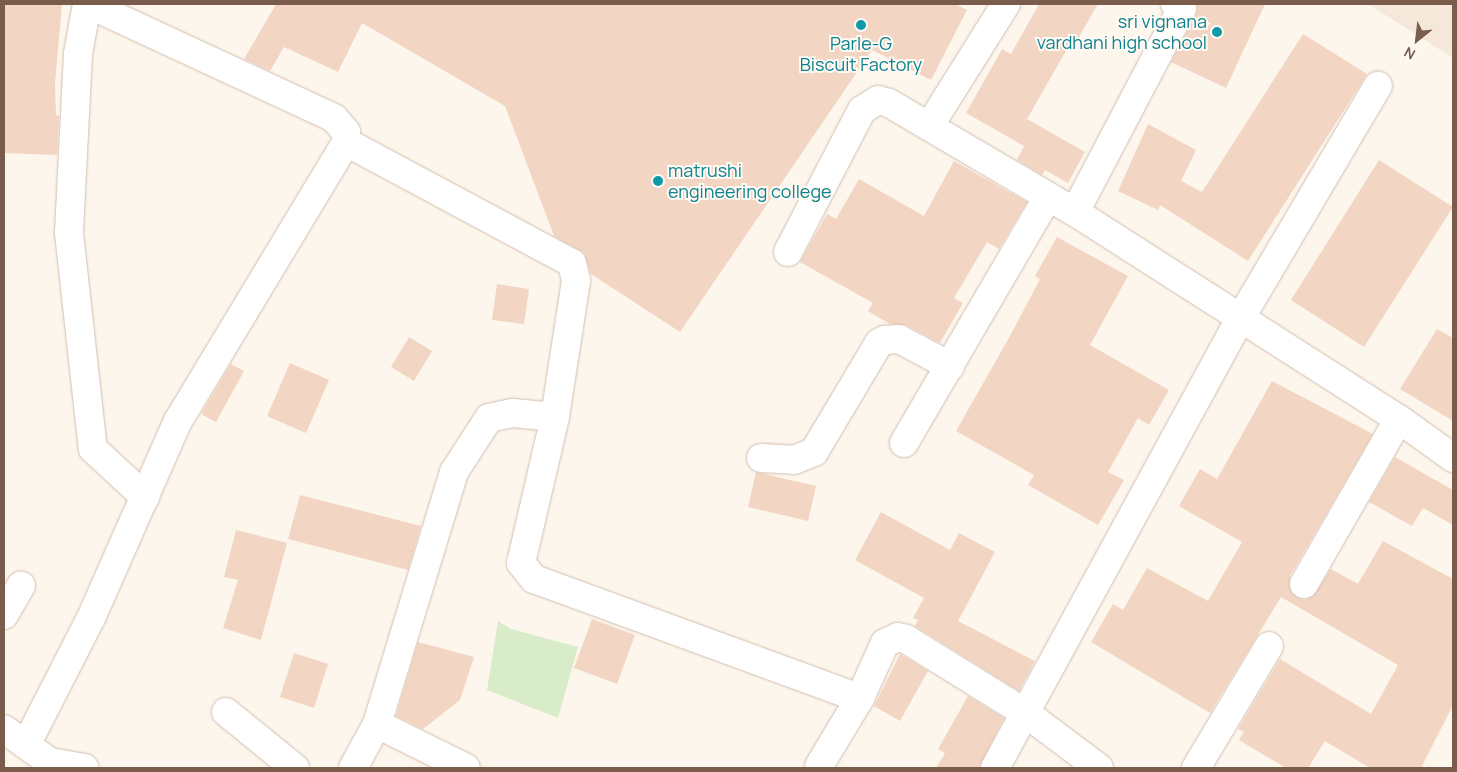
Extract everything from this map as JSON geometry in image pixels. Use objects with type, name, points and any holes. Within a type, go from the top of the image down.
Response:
[{"type":"street","points":[[26,746],[91,618],[145,497],[178,421],[346,142],[346,132],[334,118],[88,4],[78,54],[69,233],[93,449],[145,497]]},
{"type":"street","points":[[930,125],[1006,4]]},
{"type":"street","points":[[1075,212],[1182,8],[1175,4]]},
{"type":"street","points":[[995,768],[1027,714],[1240,319],[1378,86]]},
{"type":"street","points":[[788,252],[862,110],[878,100],[930,125],[1047,198],[1075,212],[1240,319],[1400,419],[1453,458]]},
{"type":"street","points":[[346,142],[572,263],[576,281],[555,417],[521,563],[534,579],[860,698]]},
{"type":"street","points":[[904,443],[1047,198]]},
{"type":"street","points":[[761,458],[794,460],[814,452],[879,344],[885,340],[899,339],[950,366]]},
{"type":"street","points":[[353,768],[376,724],[454,472],[489,418],[513,413],[555,417]]},
{"type":"street","points":[[1304,584],[1400,419]]},
{"type":"street","points":[[4,615],[21,584]]},
{"type":"street","points":[[819,766],[860,698],[885,643],[898,637],[906,639],[1027,714],[1099,768]]},
{"type":"street","points":[[1196,768],[1269,646]]},
{"type":"street","points":[[226,712],[295,768]]},
{"type":"street","points":[[376,724],[466,768]]},
{"type":"street","points":[[4,729],[48,765],[84,768]]},
{"type":"shaded area","points":[[1368,4],[1453,4],[1453,58]]},
{"type":"green space","points":[[498,621],[511,629],[578,647],[558,718],[487,690]]},
{"type":"building","points":[[4,4],[62,4],[55,83],[56,115],[59,116],[57,155],[4,153]]},
{"type":"building","name":"matrushi engineering college","points":[[276,4],[955,4],[967,10],[931,80],[872,50],[680,332],[591,274],[584,253],[554,236],[505,106],[362,23],[338,72],[284,47],[270,71],[244,59]]},
{"type":"building","points":[[1039,4],[1098,4],[1071,51],[1067,49],[1027,119],[1085,152],[1068,183],[1045,170],[1042,175],[1017,160],[1024,146],[966,113],[1002,49],[1011,54]]},
{"type":"building","name":"sri vignana vardhani high school","points":[[1197,4],[1265,4],[1226,88],[1171,62],[1196,15]]},
{"type":"building","points":[[1303,34],[1367,74],[1248,261],[1160,205],[1158,210],[1118,191],[1148,124],[1196,150],[1181,181],[1202,192]]},
{"type":"building","points":[[1379,160],[1453,207],[1364,347],[1291,300]]},
{"type":"building","points":[[954,161],[1027,202],[999,249],[987,242],[954,298],[963,303],[940,343],[906,325],[890,324],[868,311],[873,303],[800,262],[827,214],[836,219],[859,179],[924,216]]},
{"type":"building","points":[[1057,237],[1128,276],[1090,345],[1169,390],[1149,425],[1138,418],[1108,472],[1124,480],[1098,525],[1028,485],[1034,475],[956,431],[1040,279],[1035,276]]},
{"type":"building","points":[[497,284],[529,289],[524,324],[492,320]]},
{"type":"building","points":[[1437,329],[1453,338],[1453,421],[1400,389]]},
{"type":"building","points":[[409,337],[432,351],[414,381],[391,367]]},
{"type":"building","points":[[290,363],[329,380],[306,433],[267,416]]},
{"type":"building","points":[[231,364],[244,371],[216,422],[201,414]]},
{"type":"building","points":[[1272,381],[1373,434],[1290,576],[1291,592],[1304,600],[1312,597],[1331,569],[1358,584],[1383,541],[1453,579],[1453,705],[1421,768],[1370,768],[1325,741],[1308,768],[1286,768],[1239,740],[1244,732],[1238,729],[1280,659],[1371,714],[1398,665],[1281,597],[1210,713],[1091,642],[1113,604],[1123,610],[1147,568],[1208,601],[1242,542],[1179,506],[1200,469],[1217,479]]},
{"type":"building","points":[[1395,457],[1453,490],[1453,525],[1423,508],[1412,526],[1369,502]]},
{"type":"building","points":[[756,472],[816,486],[808,521],[748,507]]},
{"type":"building","points":[[300,495],[421,526],[408,570],[288,539]]},
{"type":"building","points":[[881,512],[950,550],[959,533],[995,552],[958,621],[1035,661],[1019,691],[915,626],[918,620],[913,618],[924,598],[855,560]]},
{"type":"building","points":[[236,530],[287,543],[261,640],[223,628],[238,580],[224,577]]},
{"type":"building","points":[[592,619],[635,635],[617,684],[574,668]]},
{"type":"building","points":[[418,642],[474,657],[460,700],[423,729],[396,716]]},
{"type":"building","points":[[294,653],[328,664],[314,708],[280,697]]},
{"type":"building","points":[[900,654],[928,671],[900,721],[874,706]]},
{"type":"building","points":[[968,696],[1004,718],[979,768],[936,768],[945,753],[938,749]]},
{"type":"place","name":"Parle-G Biscuit Factory","points":[[861,25]]},
{"type":"place","name":"sri vignana vardhani high school","points":[[1217,32]]},
{"type":"place","name":"matrushi engineering college","points":[[658,181]]}]
